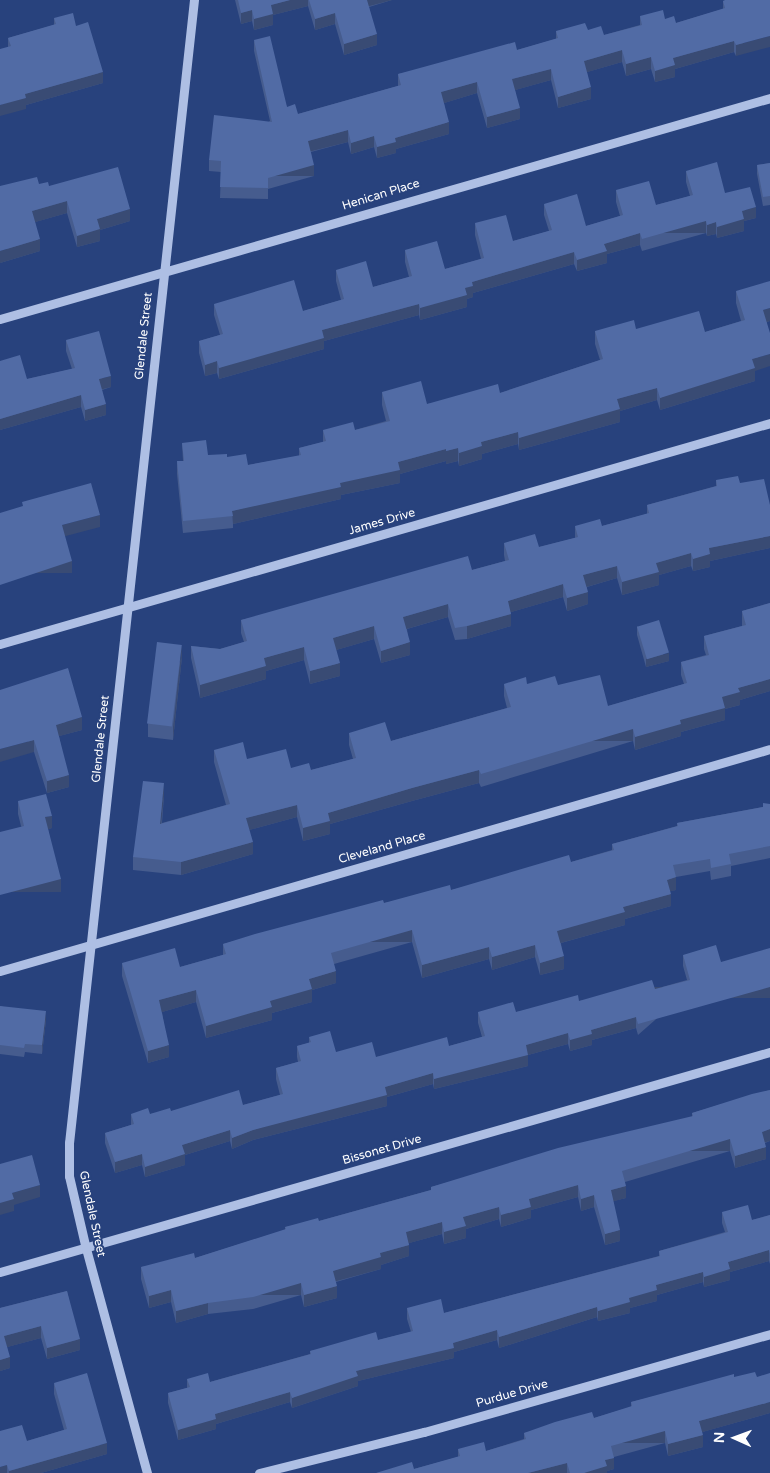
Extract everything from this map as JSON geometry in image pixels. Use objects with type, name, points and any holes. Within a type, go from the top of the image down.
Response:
[{"type":"street","name":"Glendale Street","points":[[147,1473],[86,1249],[69,1176],[69,1144],[93,944],[126,608],[194,0]]},
{"type":"street","name":"Henican Place","points":[[0,319],[163,275],[447,188],[770,98]]},
{"type":"street","name":"James Drive","points":[[0,644],[770,423]]},
{"type":"street","name":"Cleveland Place","points":[[0,971],[770,749]]},
{"type":"street","name":"Bissonet Drive","points":[[0,1272],[86,1249],[770,1052]]},
{"type":"street","name":"Purdue Drive","points":[[259,1473],[424,1432],[770,1334]]},
{"type":"building","points":[[238,0],[290,0],[271,5],[273,14],[254,19],[252,10],[241,13]]},
{"type":"building","points":[[309,0],[367,0],[377,34],[344,44],[335,13],[315,19]]},
{"type":"building","points":[[770,0],[770,36],[736,45],[734,41],[673,58],[675,65],[655,71],[651,57],[626,64],[622,50],[584,61],[591,87],[558,97],[551,69],[512,79],[520,108],[487,117],[477,82],[441,92],[449,122],[395,138],[396,142],[377,147],[374,136],[351,143],[348,130],[308,141],[314,165],[268,178],[268,188],[220,187],[221,161],[209,160],[214,115],[272,122],[254,40],[270,36],[287,107],[295,104],[298,114],[401,85],[398,74],[515,42],[517,50],[558,38],[556,31],[585,23],[588,30],[601,26],[604,35],[642,25],[640,16],[663,10],[665,19],[674,16],[676,23],[725,8],[723,1]]},
{"type":"building","points":[[73,13],[76,26],[88,22],[103,72],[25,94],[26,98],[0,105],[0,49],[11,46],[8,38],[56,24],[54,18]]},
{"type":"building","points":[[717,162],[725,193],[750,187],[756,207],[742,211],[744,219],[717,227],[716,222],[707,225],[706,221],[642,239],[640,233],[604,244],[607,251],[577,260],[574,252],[472,282],[473,286],[465,288],[467,295],[420,308],[419,304],[322,330],[324,338],[219,368],[217,361],[205,365],[199,341],[223,334],[214,304],[294,280],[303,311],[344,299],[336,270],[366,261],[373,287],[412,276],[405,250],[437,241],[445,269],[484,258],[475,223],[506,215],[513,241],[552,230],[544,204],[577,194],[586,226],[623,215],[616,190],[649,181],[656,205],[693,195],[686,171]]},
{"type":"building","points":[[770,163],[770,196],[763,197],[757,165]]},
{"type":"building","points":[[118,167],[130,209],[97,219],[100,229],[77,236],[67,201],[32,211],[40,239],[0,251],[0,186],[37,177],[39,184],[48,182],[49,186]]},
{"type":"building","points":[[770,281],[770,308],[763,310],[770,333],[770,354],[752,359],[755,368],[660,398],[657,388],[617,399],[620,409],[519,438],[518,432],[481,442],[482,446],[459,453],[458,448],[446,451],[446,449],[398,462],[400,470],[340,483],[341,487],[232,511],[233,516],[183,521],[177,461],[184,461],[182,443],[206,440],[208,455],[227,454],[227,457],[246,454],[248,465],[301,455],[299,448],[326,441],[323,430],[353,422],[355,430],[390,421],[382,392],[421,381],[427,404],[498,384],[500,393],[603,359],[595,331],[634,320],[636,329],[699,311],[705,332],[745,320],[736,291]]},
{"type":"building","points":[[99,331],[111,376],[99,379],[106,404],[85,410],[81,395],[0,419],[0,361],[20,355],[27,379],[75,368],[66,340]]},
{"type":"building","points":[[738,476],[740,483],[764,479],[770,505],[770,536],[709,548],[710,554],[693,559],[691,553],[656,563],[659,572],[622,582],[617,566],[583,575],[588,592],[567,598],[563,584],[508,601],[511,614],[467,626],[455,628],[448,604],[403,617],[410,642],[381,651],[374,626],[333,638],[340,663],[310,671],[304,647],[264,658],[266,666],[200,685],[191,646],[220,649],[247,641],[241,620],[468,556],[472,570],[509,560],[504,543],[535,534],[539,547],[578,537],[575,526],[600,519],[602,526],[649,513],[647,505],[717,486],[716,480]]},
{"type":"building","points":[[91,483],[100,515],[62,525],[72,561],[0,585],[0,513],[23,506],[22,502]]},
{"type":"building","points":[[770,603],[770,679],[738,688],[740,692],[722,697],[725,708],[680,720],[681,724],[635,737],[633,729],[481,774],[479,770],[412,788],[328,813],[330,821],[303,828],[297,805],[246,818],[253,842],[181,862],[133,857],[143,781],[164,783],[160,824],[230,804],[214,750],[243,742],[247,759],[286,749],[291,768],[309,763],[311,770],[356,758],[349,733],[385,722],[391,741],[511,707],[504,684],[526,677],[527,684],[555,676],[558,685],[600,675],[608,706],[687,683],[681,662],[709,655],[704,636],[746,625],[742,611]]},
{"type":"building","points":[[659,620],[669,653],[647,659],[637,627]]},
{"type":"building","points":[[157,642],[182,645],[172,726],[147,723]]},
{"type":"building","points":[[68,668],[82,717],[56,725],[69,775],[47,781],[34,740],[0,749],[0,690]]},
{"type":"building","points":[[46,794],[52,816],[45,817],[61,879],[0,895],[0,832],[24,826],[18,801]]},
{"type":"building","points":[[763,803],[770,804],[770,846],[729,854],[731,864],[711,868],[710,859],[673,865],[676,877],[667,880],[671,894],[623,907],[625,912],[557,931],[564,956],[540,963],[535,945],[492,957],[489,947],[422,965],[412,930],[331,953],[336,971],[309,979],[312,989],[270,1001],[272,1007],[206,1026],[196,990],[159,1000],[169,1045],[148,1051],[122,963],[175,948],[180,967],[226,954],[223,944],[255,934],[383,900],[384,903],[450,885],[451,890],[569,855],[571,862],[614,850],[612,844],[678,826],[677,823],[763,807]]},
{"type":"building","points":[[716,945],[721,962],[770,948],[770,987],[638,1024],[636,1017],[591,1030],[592,1034],[570,1040],[568,1033],[526,1045],[528,1055],[434,1079],[433,1073],[385,1087],[387,1095],[253,1130],[232,1138],[230,1130],[182,1145],[185,1154],[145,1167],[142,1154],[115,1162],[105,1133],[134,1124],[131,1114],[148,1108],[150,1114],[170,1108],[171,1111],[239,1090],[243,1105],[283,1094],[276,1068],[301,1061],[297,1046],[311,1042],[309,1037],[330,1031],[336,1052],[372,1042],[376,1057],[447,1037],[449,1046],[485,1036],[478,1012],[513,1002],[516,1012],[578,995],[579,1001],[652,980],[655,989],[690,980],[683,955]]},
{"type":"building","points":[[0,1006],[46,1011],[42,1045],[25,1044],[24,1048],[0,1045]]},
{"type":"building","points":[[770,1090],[770,1129],[762,1132],[766,1147],[735,1156],[730,1139],[622,1171],[626,1186],[611,1190],[620,1230],[605,1234],[594,1195],[581,1199],[578,1185],[529,1199],[531,1207],[501,1215],[499,1207],[463,1217],[466,1226],[444,1232],[442,1222],[406,1232],[409,1245],[380,1253],[381,1257],[333,1271],[337,1286],[304,1295],[301,1283],[253,1297],[208,1303],[176,1311],[171,1290],[149,1296],[141,1267],[194,1253],[195,1258],[286,1229],[285,1227],[318,1218],[319,1221],[431,1190],[431,1187],[558,1148],[693,1116],[692,1113]]},
{"type":"building","points":[[32,1155],[40,1185],[12,1193],[14,1199],[0,1203],[0,1164]]},
{"type":"building","points":[[748,1205],[752,1220],[770,1215],[770,1254],[769,1250],[728,1262],[730,1269],[704,1277],[703,1272],[656,1285],[657,1290],[629,1298],[630,1302],[598,1311],[597,1307],[499,1337],[497,1330],[453,1343],[454,1348],[356,1371],[358,1376],[292,1398],[290,1392],[215,1414],[216,1419],[178,1430],[168,1393],[190,1387],[187,1379],[208,1373],[210,1382],[311,1354],[310,1351],[376,1332],[378,1340],[413,1331],[407,1308],[441,1299],[444,1313],[660,1256],[659,1251],[728,1232],[722,1212]]},
{"type":"building","points":[[67,1291],[80,1339],[47,1348],[41,1326],[4,1336],[10,1357],[0,1360],[0,1308]]},
{"type":"building","points":[[755,1372],[757,1377],[770,1373],[770,1402],[699,1421],[703,1435],[668,1444],[665,1431],[611,1446],[614,1458],[605,1460],[607,1466],[584,1473],[570,1473],[567,1463],[528,1473],[376,1473],[412,1462],[414,1469],[460,1456],[458,1449],[484,1442],[486,1451],[526,1439],[524,1433],[555,1422],[592,1412],[594,1418],[632,1406],[631,1402],[734,1374],[734,1377]]},
{"type":"building","points":[[87,1373],[107,1443],[9,1471],[7,1465],[0,1467],[0,1431],[22,1425],[27,1441],[67,1429],[54,1383]]}]
